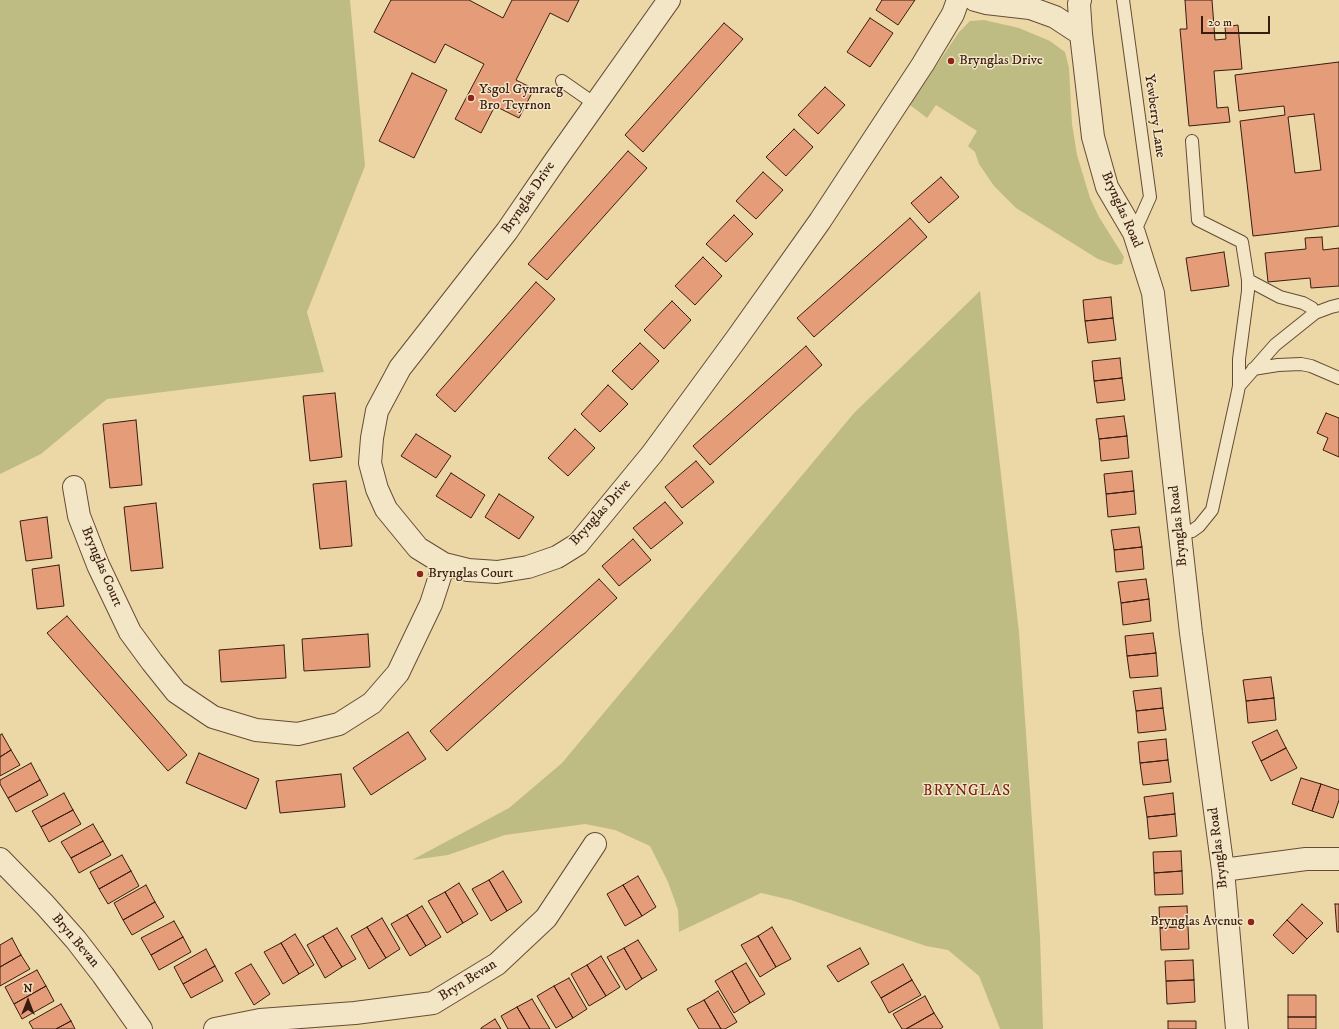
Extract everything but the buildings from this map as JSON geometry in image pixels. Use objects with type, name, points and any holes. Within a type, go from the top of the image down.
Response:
[{"type":"street","name":"Brynglas Drive","points":[[669,0],[507,231],[400,368],[377,411],[372,438],[370,463],[380,496],[386,509],[418,548],[444,564],[468,570],[497,572],[528,567],[557,557],[578,544],[652,454],[820,221],[923,64],[953,14],[958,0]]},
{"type":"street","points":[[975,0],[986,3],[1028,4],[1055,17],[1081,34]]},
{"type":"street","name":"Brynglas Road","points":[[1080,0],[1081,34],[1093,137],[1107,187],[1134,233],[1153,293],[1192,641],[1223,870],[1237,1029]]},
{"type":"street","name":"Brynglas Court","points":[[74,487],[79,516],[98,565],[130,632],[152,662],[176,692],[214,717],[256,730],[298,734],[339,724],[372,703],[398,673],[431,604],[444,564]]},
{"type":"street","name":"Bryn Bevan","points":[[215,1029],[260,1020],[355,1013],[432,1003],[497,964],[546,918],[595,844]]},
{"type":"street","name":"Bryn Bevan","points":[[0,859],[45,905],[76,940],[141,1029]]},
{"type":"street","points":[[1223,870],[1306,859],[1339,859]]},
{"type":"lane","name":"Yewberry Lane","points":[[1123,0],[1150,197],[1134,233]]},
{"type":"lane","points":[[562,81],[595,104]]},
{"type":"lane","points":[[1180,533],[1192,531],[1199,526],[1212,510],[1239,386],[1239,359],[1248,291],[1248,280],[1242,242],[1198,220],[1192,141]]},
{"type":"lane","points":[[1248,280],[1280,297],[1303,303],[1312,308],[1315,313]]},
{"type":"lane","points":[[1239,386],[1275,345],[1315,313],[1339,305]]},
{"type":"lane","points":[[1253,369],[1278,365],[1301,364],[1311,366],[1339,378]]},
{"type":"shaded area","points":[[0,0],[350,0],[365,166],[307,312],[324,372],[107,399],[41,454],[0,474]]},
{"type":"shaded area","points":[[984,20],[1019,28],[1050,41],[1065,52],[1069,68],[1072,124],[1077,155],[1090,198],[1099,217],[1124,257],[1122,264],[1115,265],[1098,259],[1016,208],[994,186],[979,164],[975,152],[968,146],[977,131],[936,105],[927,118],[910,105],[959,32],[970,21]]},
{"type":"shaded area","points":[[980,291],[1019,632],[1040,937],[1043,1029],[1000,1029],[979,976],[948,950],[926,946],[791,900],[761,893],[679,932],[678,910],[668,882],[650,846],[615,830],[585,824],[505,835],[448,855],[412,860],[509,808],[562,763],[854,413]]},
{"type":"place","name":"Brynglas Drive","points":[[951,61]]},
{"type":"place","name":"Ysgol Gymraeg Bro Teyrnon","points":[[471,98]]},
{"type":"place","name":"Brynglas Court","points":[[420,574]]},
{"type":"place","name":"Brynglas Avenue","points":[[1251,922]]},
{"type":"district","name":"BRYNGLAS","points":[[967,792]]}]
